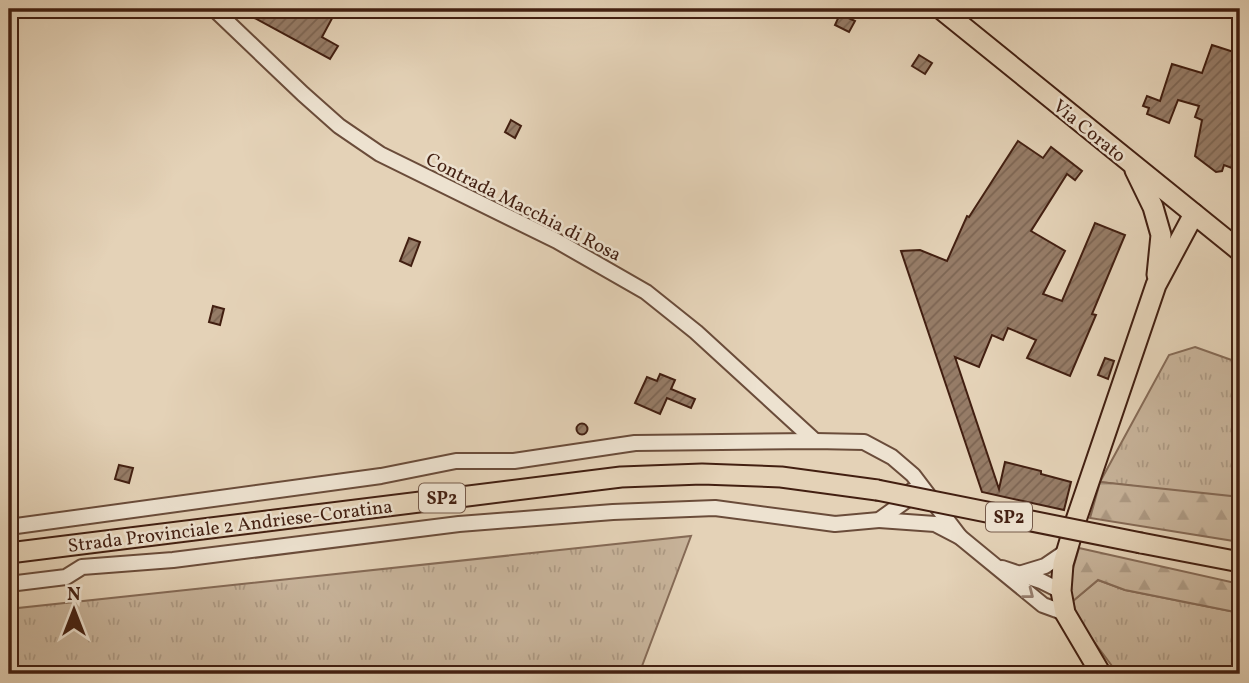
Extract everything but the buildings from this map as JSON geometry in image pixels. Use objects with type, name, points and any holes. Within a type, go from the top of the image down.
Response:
[{"type":"main road","name":"Via Corato","points":[[941,9],[1240,251]]},
{"type":"main road","points":[[1131,163],[1153,207],[1161,235],[1156,285]]},
{"type":"main road","points":[[1161,235],[1170,222],[1181,215],[1194,214]]},
{"type":"main road","points":[[1101,674],[1065,613],[1061,591],[1063,564],[1156,285],[1194,214]]},
{"type":"main road","name":"Strada Provinciale 2 Andriese-Coratina","points":[[9,553],[621,477],[702,474],[781,477],[877,490],[1240,562]]},
{"type":"main road","points":[[1169,548],[1240,552]]},
{"type":"main road","points":[[1211,557],[1240,570]]},
{"type":"street","name":"Contrada Macchia di Rosa","points":[[214,9],[339,126],[380,155],[556,241],[646,292],[696,331],[815,441]]},
{"type":"street","points":[[9,527],[367,478],[456,461],[514,461],[635,443],[815,441],[864,442],[892,457],[913,475],[960,537]]},
{"type":"street","points":[[879,520],[911,497],[913,475]]},
{"type":"street","points":[[9,584],[66,577],[82,567],[173,560],[459,524],[613,512],[715,508],[835,524],[879,520],[935,524],[960,537],[1043,605],[1065,613]]},
{"type":"street","points":[[1021,573],[1032,572],[1045,566],[1067,551]]},
{"type":"street","points":[[997,567],[1021,573],[1061,591]]},
{"type":"green space","points":[[1195,347],[1240,363],[1240,497],[1100,482],[1169,355]]},
{"type":"green space","points":[[1100,482],[1240,497],[1240,542],[1090,518]]},
{"type":"green space","points":[[691,536],[639,674],[9,674],[9,609]]},
{"type":"green space","points":[[1079,548],[1240,584],[1240,613],[1125,590],[1098,580],[1073,601],[1069,582]]},
{"type":"green space","points":[[1098,580],[1125,590],[1240,613],[1240,674],[1118,674],[1077,619],[1073,601]]}]
